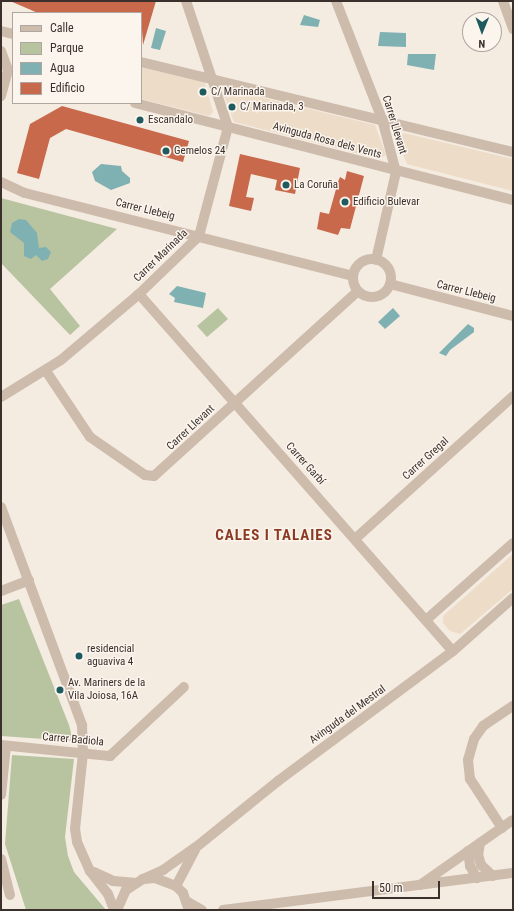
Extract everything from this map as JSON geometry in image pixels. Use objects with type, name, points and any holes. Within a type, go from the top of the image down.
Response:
[{"type":"street","points":[[186,1],[209,78],[228,127]]},
{"type":"street","name":"Carrer Llevant","points":[[336,1],[382,119],[396,172],[376,260]]},
{"type":"street","points":[[503,1],[513,28]]},
{"type":"street","points":[[1,32],[12,34]]},
{"type":"street","points":[[1,51],[7,70],[1,96]]},
{"type":"street","points":[[142,62],[382,119],[513,152]]},
{"type":"street","name":"Avinguda Rosa dels Vents","points":[[139,104],[396,172],[513,200]]},
{"type":"street","name":"Carrer Marinada","points":[[1,397],[46,371],[139,294],[198,236],[228,127]]},
{"type":"street","name":"Carrer Llebeig","points":[[1,182],[25,193],[353,276]]},
{"type":"street","points":[[376,260],[387,267],[390,284],[378,296],[367,296],[358,290],[353,276],[361,263],[376,260]]},
{"type":"street","name":"Carrer Llebeig","points":[[390,284],[513,316]]},
{"type":"street","name":"Carrer Llevant","points":[[46,371],[87,433],[150,476],[158,474],[358,290]]},
{"type":"street","name":"Carrer Garbí","points":[[139,294],[453,651]]},
{"type":"street","name":"Carrer Gregal","points":[[355,539],[513,396]]},
{"type":"street","points":[[1,507],[82,724],[83,753],[75,829],[80,848],[90,871],[103,885],[114,910]]},
{"type":"street","points":[[426,620],[513,544]]},
{"type":"street","points":[[1,591],[29,580]]},
{"type":"street","name":"Avinguda del Mestral","points":[[134,883],[164,870],[196,848],[278,781],[453,651],[513,598]]},
{"type":"street","name":"Carrer Badiola","points":[[1,795],[3,746],[110,756],[184,687]]},
{"type":"street","points":[[502,828],[470,779],[468,760],[474,739],[484,726],[513,706]]},
{"type":"street","points":[[418,886],[513,820]]},
{"type":"street","points":[[480,843],[478,855],[481,865],[493,876]]},
{"type":"street","name":"Avinguda del Mestral","points":[[176,886],[196,848]]},
{"type":"street","points":[[468,851],[470,866],[477,878]]},
{"type":"street","points":[[1,859],[10,895]]},
{"type":"street","points":[[90,871],[113,881],[134,883]]},
{"type":"street","points":[[223,910],[513,873]]},
{"type":"street","points":[[143,879],[160,879],[176,886],[189,906],[202,910]]},
{"type":"street","points":[[117,910],[120,899],[134,883]]},
{"type":"green space","points":[[1,198],[117,229],[50,289],[80,326],[70,335],[1,263]]},
{"type":"green space","points":[[218,308],[228,319],[207,337],[197,326]]},
{"type":"green space","points":[[19,599],[69,725],[73,741],[1,736],[1,605]]},
{"type":"green space","points":[[12,755],[74,759],[65,837],[68,856],[74,872],[106,910],[26,910],[5,844]]},
{"type":"shaded area","points":[[142,66],[204,80],[213,112],[209,116],[142,99]]},
{"type":"shaded area","points":[[232,90],[375,125],[386,155],[379,159],[234,122],[224,95]]},
{"type":"shaded area","points":[[404,133],[513,159],[513,191],[407,164],[397,139]]},
{"type":"shaded area","points":[[513,554],[513,589],[460,634],[450,631],[443,623],[443,616]]},
{"type":"water","points":[[304,15],[320,20],[318,27],[300,25]]},
{"type":"water","points":[[156,28],[166,31],[160,50],[151,48]]},
{"type":"water","points":[[380,32],[406,33],[406,47],[378,46]]},
{"type":"water","points":[[408,54],[436,54],[434,70],[407,65]]},
{"type":"water","points":[[101,164],[121,166],[122,171],[130,178],[130,183],[111,190],[95,181],[92,172]]},
{"type":"water","points":[[19,219],[26,220],[37,233],[39,248],[46,247],[51,252],[48,259],[42,261],[36,255],[31,259],[24,256],[24,243],[10,232],[12,223]]},
{"type":"water","points":[[177,286],[206,293],[203,308],[174,302],[175,298],[169,294]]},
{"type":"water","points":[[393,308],[400,316],[385,329],[378,322]]},
{"type":"water","points":[[468,324],[474,328],[474,332],[450,350],[446,356],[439,353]]},
{"type":"building","points":[[10,1],[156,1],[143,45],[142,12],[36,12]]},
{"type":"building","name":"Gemelos 24","points":[[62,106],[189,141],[183,162],[66,129],[50,138],[39,179],[17,173],[30,124]]},
{"type":"building","name":"La Coruña","points":[[240,154],[300,168],[295,194],[275,190],[277,180],[251,174],[246,197],[254,198],[251,211],[229,206]]},
{"type":"building","name":"Edificio Bulevar","points":[[347,171],[364,176],[350,229],[341,228],[338,235],[317,229],[320,212],[329,214],[340,177],[345,180]]},
{"type":"place","name":"C/ Marinada","points":[[203,92]]},
{"type":"place","name":"C/ Marinada, 3","points":[[232,107]]},
{"type":"place","name":"Escandalo","points":[[140,120]]},
{"type":"place","name":"Gemelos 24","points":[[166,151]]},
{"type":"place","name":"La Coruña","points":[[286,185]]},
{"type":"place","name":"Edificio Bulevar","points":[[345,202]]},
{"type":"place","name":"residencial aguaviva 4","points":[[79,656]]},
{"type":"place","name":"Av. Mariners de la Vila Joiosa, 16A","points":[[60,690]]},
{"type":"district","name":"CALES I TALAIES","points":[[274,536]]}]
